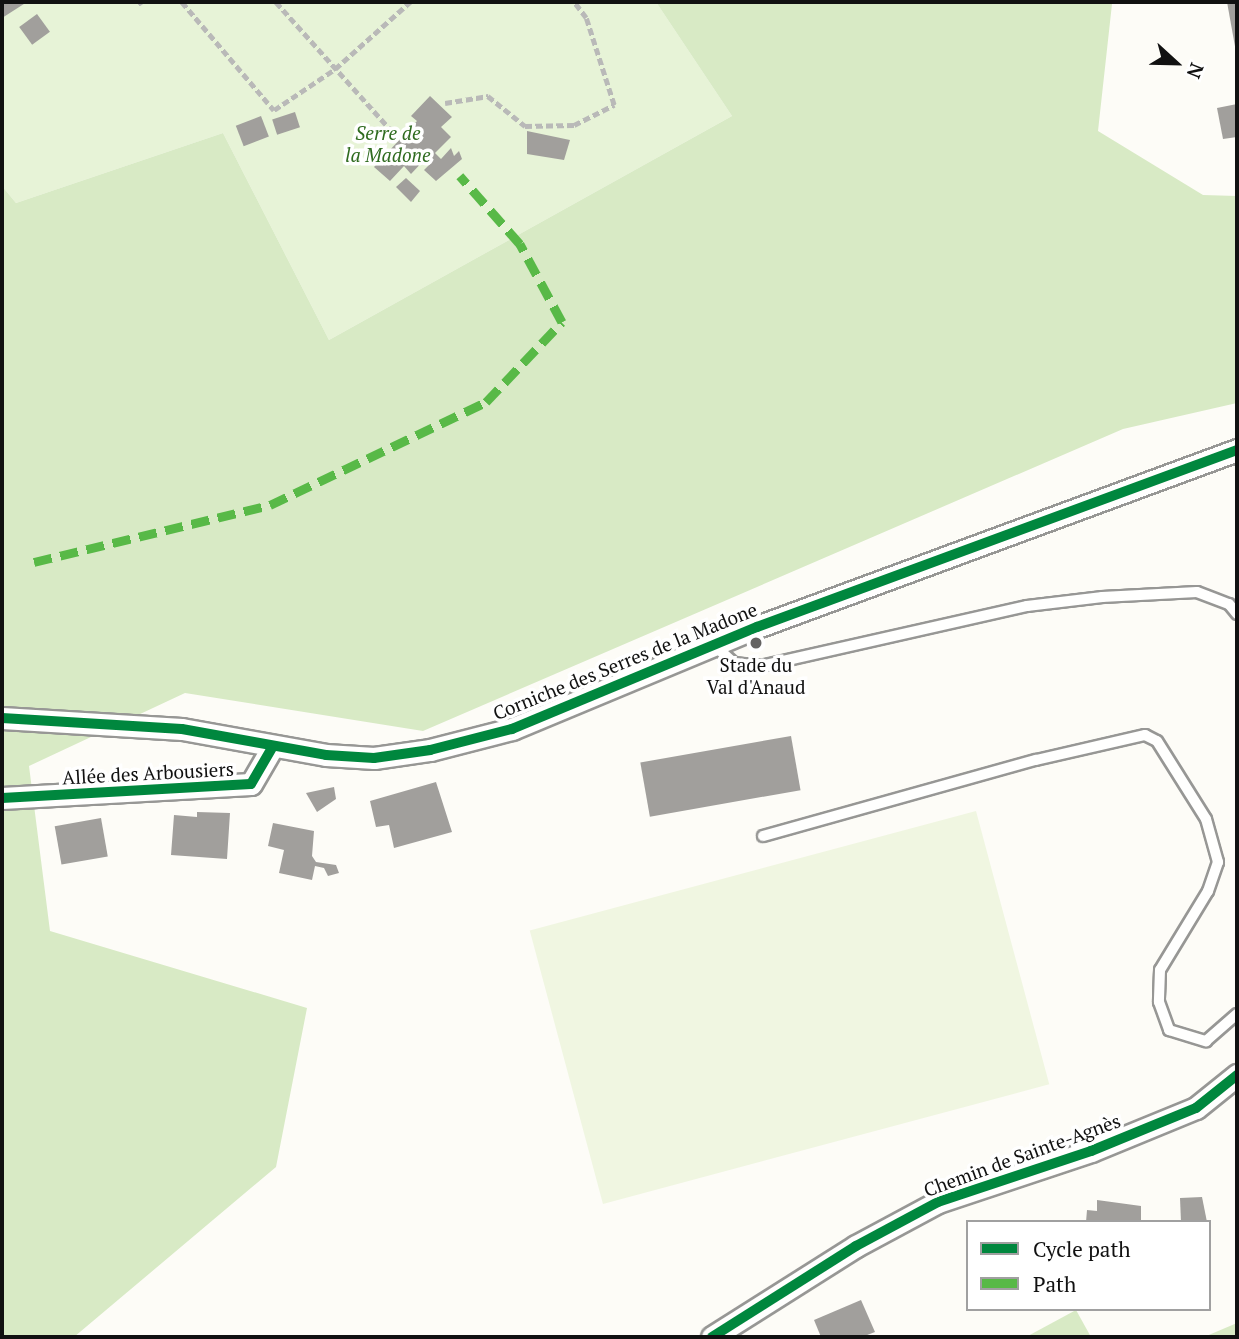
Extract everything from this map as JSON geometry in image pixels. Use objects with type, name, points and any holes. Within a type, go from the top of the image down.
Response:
[{"type":"street","name":"Corniche des Serres de la Madone","points":[[2,718],[182,729],[273,746],[373,758],[430,750],[512,729],[715,646],[1237,450]]},
{"type":"street","name":"Allée des Arbousiers","points":[[2,798],[240,787],[251,784],[273,746]]},
{"type":"street","name":"Chemin de Sainte-Agnès","points":[[712,1337],[856,1246],[938,1202],[1091,1151],[1196,1108],[1237,1074]]},
{"type":"lane","points":[[715,646],[734,663],[761,666],[1027,606],[1102,597],[1197,592],[1229,604],[1237,614]]},
{"type":"lane","points":[[763,836],[1036,760],[1144,736],[1157,741],[1206,819],[1218,862],[1208,891],[1160,970],[1159,1002],[1169,1030],[1206,1041],[1229,1026],[1237,1014]]},
{"type":"path","points":[[182,2],[274,110],[335,69],[410,2]]},
{"type":"path","points":[[276,2],[391,130]]},
{"type":"path","points":[[445,103],[488,96],[526,125],[575,125],[614,105],[586,18],[574,2]]},
{"type":"green space","name":"Serre de la Madone","points":[[2,2],[656,2],[732,116],[329,340],[223,133],[16,203],[2,186]]},
{"type":"green space","points":[[656,2],[1112,4],[1098,131],[1203,195],[1237,196],[1237,403],[1123,429],[423,731],[185,693],[29,766],[50,931],[307,1008],[276,1167],[74,1337],[2,1337],[2,186],[16,203],[223,133],[329,340],[732,116]]},
{"type":"green space","points":[[976,811],[1049,1084],[603,1204],[530,931]]},
{"type":"green space","points":[[1077,1311],[1091,1337],[1026,1337]]},
{"type":"green space","points":[[1237,1323],[1237,1337],[1204,1337]]},
{"type":"building","points":[[2,2],[27,2],[2,18]]},
{"type":"building","points":[[1227,2],[1237,2],[1236,52]]},
{"type":"building","points":[[37,14],[50,32],[32,45],[19,27]]},
{"type":"building","points":[[430,96],[452,117],[441,127],[451,137],[435,153],[441,159],[451,148],[454,156],[459,151],[462,159],[436,181],[424,170],[431,163],[426,158],[411,174],[404,166],[390,181],[374,167],[417,121],[411,116]]},
{"type":"building","points":[[1237,104],[1237,137],[1223,139],[1217,108]]},
{"type":"building","points":[[295,112],[300,127],[277,135],[272,119]]},
{"type":"building","points":[[261,116],[269,137],[244,146],[236,126]]},
{"type":"building","points":[[527,131],[570,140],[564,160],[527,154]]},
{"type":"building","points":[[406,178],[420,191],[411,202],[396,187]]},
{"type":"building","points":[[791,736],[801,790],[650,817],[640,763]]},
{"type":"building","points":[[436,782],[452,832],[394,848],[389,825],[376,827],[370,801]]},
{"type":"building","points":[[334,787],[336,799],[317,812],[306,793]]},
{"type":"building","points":[[197,812],[230,813],[227,859],[171,855],[174,815],[197,817]]},
{"type":"building","points":[[101,818],[108,856],[61,865],[55,826]]},
{"type":"building","points":[[273,823],[314,831],[312,856],[316,862],[336,865],[339,873],[328,876],[324,868],[315,866],[312,880],[279,873],[284,850],[268,846]]},
{"type":"building","points":[[1202,1197],[1207,1220],[1181,1220],[1180,1198]]},
{"type":"building","points":[[1097,1200],[1141,1206],[1141,1220],[1086,1220],[1087,1210],[1097,1211]]},
{"type":"building","points":[[861,1300],[875,1332],[862,1337],[821,1337],[814,1320]]},
{"type":"marked path","points":[[34,562],[270,505],[486,402],[562,322],[520,244],[460,176]]},
{"type":"cycle path","points":[[2,718],[182,729],[326,755],[374,758],[430,750],[512,729],[757,627],[1237,450]]},
{"type":"cycle path","points":[[2,798],[251,784],[273,746]]},
{"type":"cycle path","points":[[712,1337],[856,1246],[938,1202],[1091,1151],[1196,1108],[1237,1075]]},
{"type":"place","name":"Stade du Val d'Anaud","points":[[756,643]]}]
